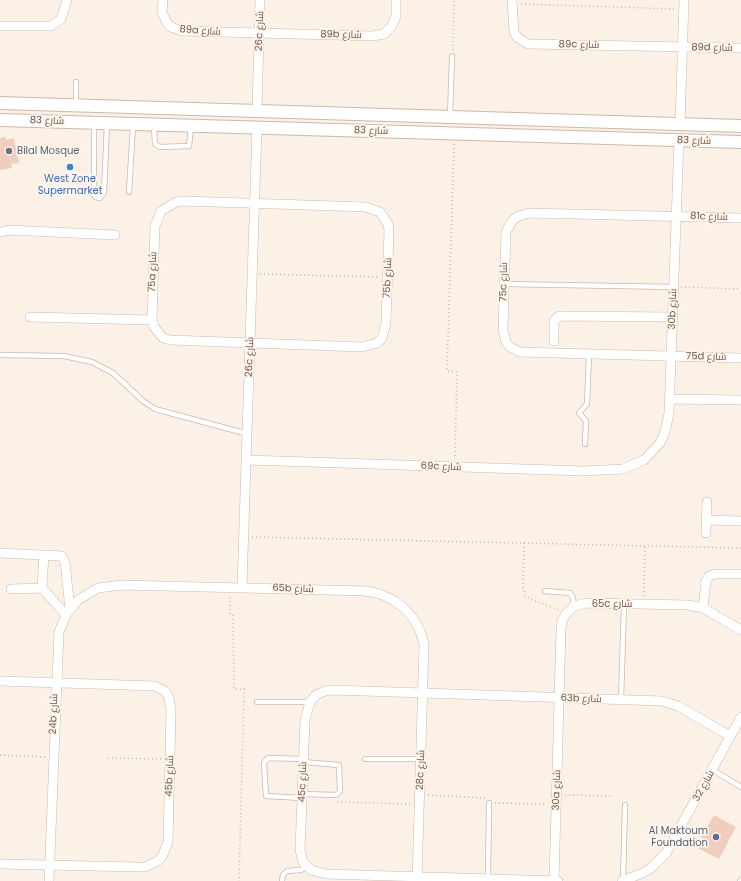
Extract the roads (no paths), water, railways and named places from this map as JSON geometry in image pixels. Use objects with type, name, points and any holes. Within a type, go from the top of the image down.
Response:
[{"type":"street","points":[[0,26],[51,26],[61,19],[67,0]]},
{"type":"street","name":"89a شارع","points":[[163,0],[164,18],[171,27],[176,30],[259,34]]},
{"type":"street","name":"26c شارع","points":[[258,110],[260,0]]},
{"type":"street","name":"89b شارع","points":[[259,34],[379,35],[389,30],[395,22],[396,0]]},
{"type":"street","name":"89c شارع","points":[[512,2],[514,32],[522,41],[528,44],[682,48]]},
{"type":"street","points":[[680,124],[684,5]]},
{"type":"street","name":"89d شارع","points":[[682,48],[741,48]]},
{"type":"street","name":"شارع 83","points":[[0,103],[741,126]]},
{"type":"street","name":"شارع 83","points":[[0,120],[741,142]]},
{"type":"street","points":[[496,135],[509,130],[562,129],[566,125],[562,120]]},
{"type":"street","name":"26c شارع","points":[[242,587],[248,434],[256,127]]},
{"type":"street","name":"30b شارع","points":[[634,465],[644,460],[660,443],[667,422],[674,287],[679,140]]},
{"type":"street","name":"75a شارع","points":[[152,320],[155,226],[161,211],[168,205],[180,202],[254,203]]},
{"type":"street","name":"75b شارع","points":[[250,344],[362,347],[377,343],[382,338],[385,330],[388,278],[389,231],[388,224],[380,212],[366,207],[254,203]]},
{"type":"street","name":"75c شارع","points":[[671,357],[520,352],[510,347],[506,342],[503,330],[504,284],[506,232],[512,220],[523,214],[676,216]]},
{"type":"street","name":"81c شارع","points":[[676,216],[741,218]]},
{"type":"street","points":[[0,232],[9,230],[115,235]]},
{"type":"street","points":[[554,341],[554,321],[559,316],[672,317]]},
{"type":"street","points":[[30,317],[152,320],[157,333],[170,340],[250,344]]},
{"type":"street","name":"75d شارع","points":[[671,357],[741,358]]},
{"type":"street","points":[[669,398],[741,400]]},
{"type":"street","name":"69c شارع","points":[[247,460],[584,471],[623,469],[634,465]]},
{"type":"street","points":[[706,533],[707,502]]},
{"type":"street","points":[[706,520],[741,521]]},
{"type":"street","points":[[0,553],[60,556],[65,560],[68,612]]},
{"type":"street","points":[[42,588],[44,555]]},
{"type":"street","points":[[703,608],[706,580],[709,576],[715,574],[741,574]]},
{"type":"street","name":"65b شارع","points":[[122,585],[242,587],[366,592],[380,594],[393,600],[404,608],[413,618],[422,638],[424,658]]},
{"type":"street","name":"24b شارع","points":[[49,881],[58,632],[68,612],[78,600],[98,588],[122,585]]},
{"type":"street","points":[[11,589],[42,588],[68,612]]},
{"type":"street","name":"65c شارع","points":[[574,606],[587,603],[688,605],[703,608],[741,630]]},
{"type":"street","points":[[559,698],[562,621],[566,614],[574,606]]},
{"type":"street","name":"28c شارع","points":[[417,879],[424,658]]},
{"type":"street","points":[[0,681],[56,682]]},
{"type":"street","name":"45b شارع","points":[[0,864],[146,867],[158,861],[163,855],[168,842],[171,704],[166,692],[161,688],[149,685],[56,682]]},
{"type":"street","points":[[310,702],[316,695],[325,691],[334,690],[423,693]]},
{"type":"street","name":"63b شارع","points":[[423,693],[670,703],[686,710],[730,736]]},
{"type":"street","name":"30a شارع","points":[[554,881],[559,698]]},
{"type":"street","name":"45c شارع","points":[[307,866],[303,862],[300,850],[305,716],[310,702]]},
{"type":"street","name":"شارع 32","points":[[622,881],[647,870],[666,853],[741,717]]},
{"type":"street","points":[[307,866],[320,874],[417,879],[558,881]]},
{"type":"lane","points":[[450,116],[452,56]]},
{"type":"lane","points":[[76,82],[76,105]]},
{"type":"lane","points":[[94,123],[94,193],[96,197],[100,198],[104,193],[106,123]]},
{"type":"lane","points":[[129,192],[133,124]]},
{"type":"lane","points":[[154,124],[155,144],[160,147],[189,146],[191,125]]},
{"type":"lane","points":[[504,284],[674,287]]},
{"type":"lane","points":[[0,355],[64,356],[88,360],[113,373],[143,401],[155,408],[248,434]]},
{"type":"lane","points":[[585,444],[586,421],[580,413],[587,404],[589,355]]},
{"type":"lane","points":[[545,591],[570,593],[573,598],[574,606]]},
{"type":"lane","points":[[620,700],[624,604]]},
{"type":"lane","points":[[257,702],[310,702]]},
{"type":"lane","points":[[268,758],[303,761],[339,765],[340,791],[336,795],[266,796],[264,763],[268,758]]},
{"type":"lane","points":[[365,759],[421,760]]},
{"type":"lane","points":[[713,770],[741,787]]},
{"type":"lane","points":[[488,879],[489,803]]},
{"type":"lane","points":[[622,881],[625,805]]},
{"type":"lane","points":[[282,881],[283,875],[287,871],[302,870],[307,866]]},
{"type":"place","name":"Bilal Mosque","points":[[9,151]]},
{"type":"place","name":"West Zone Supermarket","points":[[70,167]]},
{"type":"place","name":"Al Maktoum Foundation","points":[[716,837]]}]
